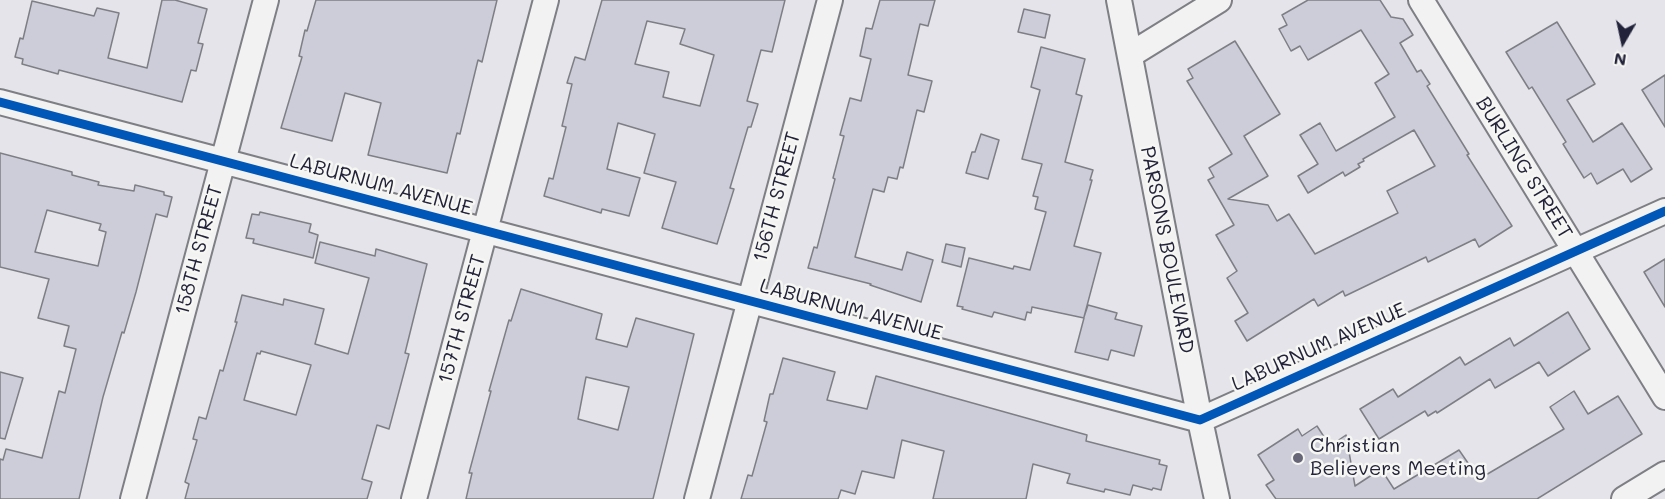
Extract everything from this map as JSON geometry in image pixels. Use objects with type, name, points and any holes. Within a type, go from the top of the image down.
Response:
[{"type":"street","name":"158TH STREET","points":[[133,499],[266,0]]},
{"type":"street","name":"157TH STREET","points":[[414,499],[546,0]]},
{"type":"street","name":"156TH STREET","points":[[697,499],[830,0]]},
{"type":"street","name":"PARSONS BOULEVARD","points":[[1119,0],[1217,499]]},
{"type":"street","points":[[1130,55],[1219,0]]},
{"type":"street","name":"BURLING STREET","points":[[1421,0],[1665,397]]},
{"type":"street","name":"LABURNUM AVENUE","points":[[0,102],[1200,420],[1665,211]]},
{"type":"street","points":[[1624,499],[1665,474]]},
{"type":"building","points":[[162,0],[175,0],[207,9],[198,43],[203,44],[196,71],[191,70],[182,102],[59,70],[58,74],[22,64],[23,59],[15,57],[20,38],[23,39],[32,1],[94,16],[97,8],[119,13],[108,58],[147,68]]},
{"type":"building","points":[[316,0],[497,0],[482,62],[478,60],[460,134],[457,133],[447,173],[368,155],[381,103],[345,93],[332,141],[281,128],[302,57],[299,56],[305,30],[307,31]]},
{"type":"building","points":[[602,0],[785,0],[772,52],[761,50],[747,101],[758,104],[751,127],[748,127],[730,188],[734,189],[717,244],[662,228],[676,182],[644,173],[655,134],[618,123],[607,169],[640,178],[629,216],[602,209],[601,213],[544,196],[549,178],[553,179],[566,127],[562,126],[572,84],[567,83],[575,57],[585,60]],"holes":[[[647,21],[685,29],[680,44],[714,55],[700,106],[663,97],[669,72],[635,64]]]},
{"type":"building","points":[[880,0],[935,0],[928,26],[920,24],[908,75],[932,81],[924,112],[917,110],[903,168],[900,167],[897,179],[888,177],[884,192],[873,189],[855,257],[902,270],[907,252],[933,260],[921,302],[871,284],[808,268],[814,247],[817,248],[835,179],[833,178],[844,136],[840,135],[850,98],[861,101],[871,59],[860,56],[866,28],[872,29]]},
{"type":"building","points":[[1308,0],[1380,0],[1391,17],[1403,19],[1413,35],[1400,43],[1417,72],[1421,70],[1430,84],[1427,86],[1512,226],[1479,247],[1475,239],[1428,262],[1426,257],[1345,296],[1343,291],[1318,306],[1314,299],[1247,341],[1235,321],[1248,313],[1227,278],[1237,271],[1216,235],[1234,225],[1208,180],[1214,177],[1209,168],[1232,154],[1187,81],[1193,78],[1188,69],[1235,41],[1280,114],[1244,136],[1268,176],[1228,199],[1268,205],[1277,221],[1289,214],[1315,254],[1398,213],[1387,191],[1435,166],[1414,130],[1363,159],[1364,161],[1358,164],[1360,167],[1345,176],[1343,172],[1308,193],[1298,176],[1318,164],[1300,135],[1320,123],[1336,151],[1395,117],[1375,83],[1389,74],[1361,30],[1308,60],[1300,46],[1291,51],[1279,29],[1287,25],[1282,15]]},
{"type":"building","points":[[1024,9],[1050,15],[1045,38],[1018,32]]},
{"type":"building","points":[[1557,22],[1595,84],[1567,100],[1593,142],[1622,123],[1652,169],[1631,182],[1623,169],[1597,184],[1591,173],[1584,178],[1563,144],[1566,142],[1532,87],[1529,89],[1506,52]]},
{"type":"building","points":[[1041,47],[1085,59],[1076,94],[1082,96],[1065,162],[1093,170],[1074,246],[1101,253],[1084,317],[1088,305],[1117,313],[1115,319],[1142,326],[1134,356],[1111,350],[1108,360],[1075,352],[1084,318],[1032,307],[1031,313],[1027,312],[1025,320],[994,312],[992,317],[957,306],[969,258],[1013,269],[1014,266],[1030,270],[1046,212],[1035,209],[1038,197],[1033,196],[1042,164],[1022,159],[1040,90],[1031,87]]},
{"type":"building","points":[[1665,75],[1665,127],[1642,90]]},
{"type":"building","points":[[981,134],[999,140],[988,179],[966,173],[972,152],[975,152]]},
{"type":"building","points":[[0,153],[72,172],[72,175],[99,182],[98,185],[134,191],[135,185],[164,192],[164,195],[172,197],[167,217],[156,214],[136,292],[103,397],[79,499],[0,499],[0,459],[3,460],[6,449],[42,458],[59,391],[65,393],[76,349],[64,346],[69,326],[38,318],[49,279],[0,267]],"holes":[[[47,210],[101,224],[99,230],[106,232],[98,266],[35,252]]]},
{"type":"building","points":[[260,212],[311,224],[309,232],[318,235],[313,258],[253,243],[254,239],[246,238],[252,214],[259,215]]},
{"type":"building","points":[[320,242],[375,256],[376,249],[427,264],[405,353],[409,354],[389,429],[377,425],[362,479],[372,482],[367,499],[185,499],[189,484],[185,482],[197,440],[193,439],[199,417],[206,419],[220,370],[223,371],[242,295],[283,305],[284,299],[324,309],[315,344],[348,354],[369,278],[315,263]],"holes":[[[261,351],[311,365],[296,415],[244,400],[257,353],[260,354]]]},
{"type":"building","points":[[946,244],[965,248],[961,267],[942,262]]},
{"type":"building","points":[[1665,259],[1665,307],[1644,272]]},
{"type":"building","points":[[521,289],[602,314],[596,339],[627,347],[636,318],[694,334],[653,499],[466,499],[472,473],[469,473],[491,391],[489,391],[509,320],[511,321]],"holes":[[[586,377],[629,387],[618,430],[578,419]]]},
{"type":"building","points":[[1568,312],[1590,349],[1548,376],[1539,362],[1495,388],[1490,379],[1437,413],[1436,411],[1428,416],[1425,411],[1379,439],[1360,409],[1393,389],[1398,397],[1460,357],[1465,365],[1510,338],[1514,346]]},
{"type":"building","points":[[783,358],[835,372],[827,400],[867,409],[876,376],[1087,435],[1086,441],[1160,460],[1159,464],[1167,466],[1161,490],[1133,485],[1130,495],[1105,489],[1104,492],[1067,483],[1070,474],[1033,464],[1026,499],[933,499],[944,451],[902,440],[894,478],[862,471],[855,494],[841,490],[838,499],[741,499],[748,475],[752,476],[767,422],[764,421],[770,394],[773,394]]},
{"type":"building","points":[[0,372],[23,378],[5,439],[0,438]]},
{"type":"building","points":[[1574,391],[1588,414],[1618,396],[1642,434],[1537,499],[1276,499],[1266,485],[1274,480],[1258,455],[1298,429],[1302,436],[1317,426],[1330,446],[1346,435],[1355,486],[1381,469],[1394,489],[1459,450],[1479,479],[1564,429],[1550,407]]},
{"type":"cycle path","points":[[0,102],[1200,420],[1665,211]]},
{"type":"place","name":"Christian Believers Meeting","points":[[1298,458]]}]
